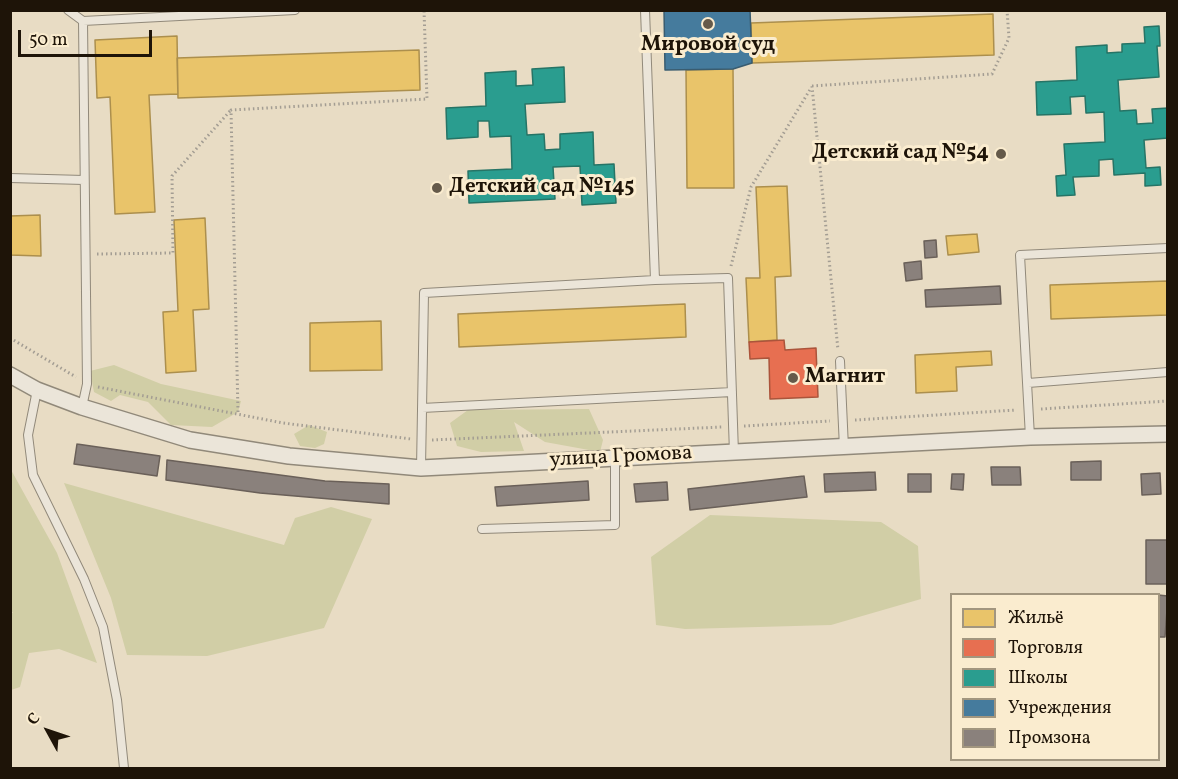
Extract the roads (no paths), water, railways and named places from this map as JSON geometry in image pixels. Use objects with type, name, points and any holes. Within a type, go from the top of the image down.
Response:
[{"type":"street","name":"улица Громова","points":[[10,375],[37,390],[190,440],[289,456],[421,468],[1030,437],[1167,434]]},
{"type":"lane","points":[[68,10],[82,21],[295,10]]},
{"type":"lane","points":[[645,10],[655,280]]},
{"type":"lane","points":[[82,21],[87,384],[82,406]]},
{"type":"lane","points":[[10,178],[84,180]]},
{"type":"lane","points":[[1030,437],[1020,255],[1167,248]]},
{"type":"lane","points":[[421,468],[424,293],[655,280],[728,278],[734,453]]},
{"type":"lane","points":[[840,361],[844,448]]},
{"type":"lane","points":[[1028,383],[1167,372]]},
{"type":"lane","points":[[37,390],[28,435],[33,475],[84,579],[103,627],[117,700],[124,765]]},
{"type":"lane","points":[[422,408],[732,392]]},
{"type":"lane","points":[[482,529],[615,525],[615,459]]},
{"type":"place","name":"Мировой суд","points":[[708,24]]},
{"type":"place","name":"Детский сад №54","points":[[1001,154]]},
{"type":"place","name":"Детский сад №145","points":[[437,188]]},
{"type":"place","name":"Магнит","points":[[793,378]]}]
